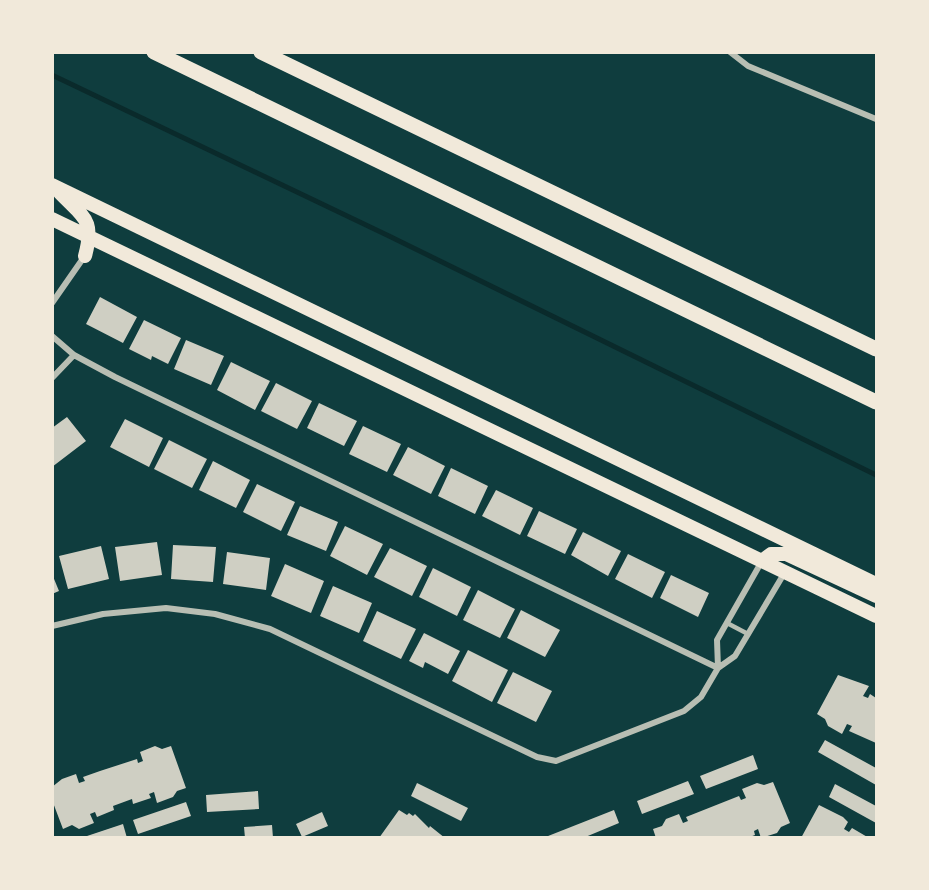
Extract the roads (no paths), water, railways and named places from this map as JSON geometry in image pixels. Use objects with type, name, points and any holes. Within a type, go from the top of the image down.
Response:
[{"type":"highway","points":[[154,52],[876,402]]},
{"type":"highway","points":[[261,52],[876,349]]},
{"type":"main road","points":[[52,185],[87,220],[90,236],[85,256]]},
{"type":"main road","points":[[52,185],[876,584]]},
{"type":"main road","points":[[52,219],[876,616]]},
{"type":"main road","points":[[85,256],[103,249],[118,249]]},
{"type":"main road","points":[[763,560],[771,554],[786,554],[876,596]]},
{"type":"street","points":[[730,52],[748,66],[876,119]]},
{"type":"street","points":[[52,303],[85,256]]},
{"type":"street","points":[[52,336],[74,355],[718,668]]},
{"type":"street","points":[[52,378],[74,355]]},
{"type":"street","points":[[718,668],[717,640],[763,560]]},
{"type":"street","points":[[52,626],[103,614],[166,608],[215,614],[270,629],[537,757],[556,760],[684,711],[701,697],[718,668],[735,656],[785,571]]},
{"type":"lane","points":[[727,624],[748,634]]},
{"type":"waterway","points":[[52,75],[389,236],[876,475]]}]
